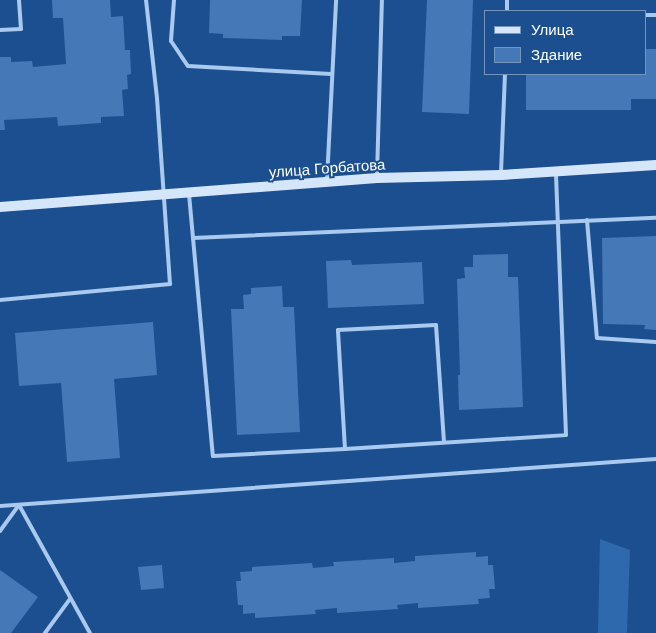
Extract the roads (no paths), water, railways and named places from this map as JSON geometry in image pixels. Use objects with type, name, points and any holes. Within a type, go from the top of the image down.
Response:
[{"type":"main road","name":"улица Горбатова","points":[[0,207],[165,196],[377,178],[501,175],[656,165]]},
{"type":"lane","points":[[0,30],[21,28],[18,0]]},
{"type":"lane","points":[[0,300],[170,284],[165,196],[146,0]]},
{"type":"lane","points":[[174,0],[171,42],[188,66],[331,74]]},
{"type":"lane","points":[[326,182],[336,0]]},
{"type":"lane","points":[[377,178],[382,0]]},
{"type":"lane","points":[[501,175],[505,75]]},
{"type":"lane","points":[[189,194],[213,456],[566,435],[556,170]]},
{"type":"lane","points":[[193,238],[656,218]]},
{"type":"lane","points":[[588,220],[597,338],[656,342]]},
{"type":"lane","points":[[345,449],[338,330],[436,325],[444,442]]},
{"type":"lane","points":[[0,506],[656,459]]},
{"type":"lane","points":[[0,531],[19,505]]},
{"type":"lane","points":[[19,505],[90,633]]},
{"type":"lane","points":[[45,633],[70,599]]}]
